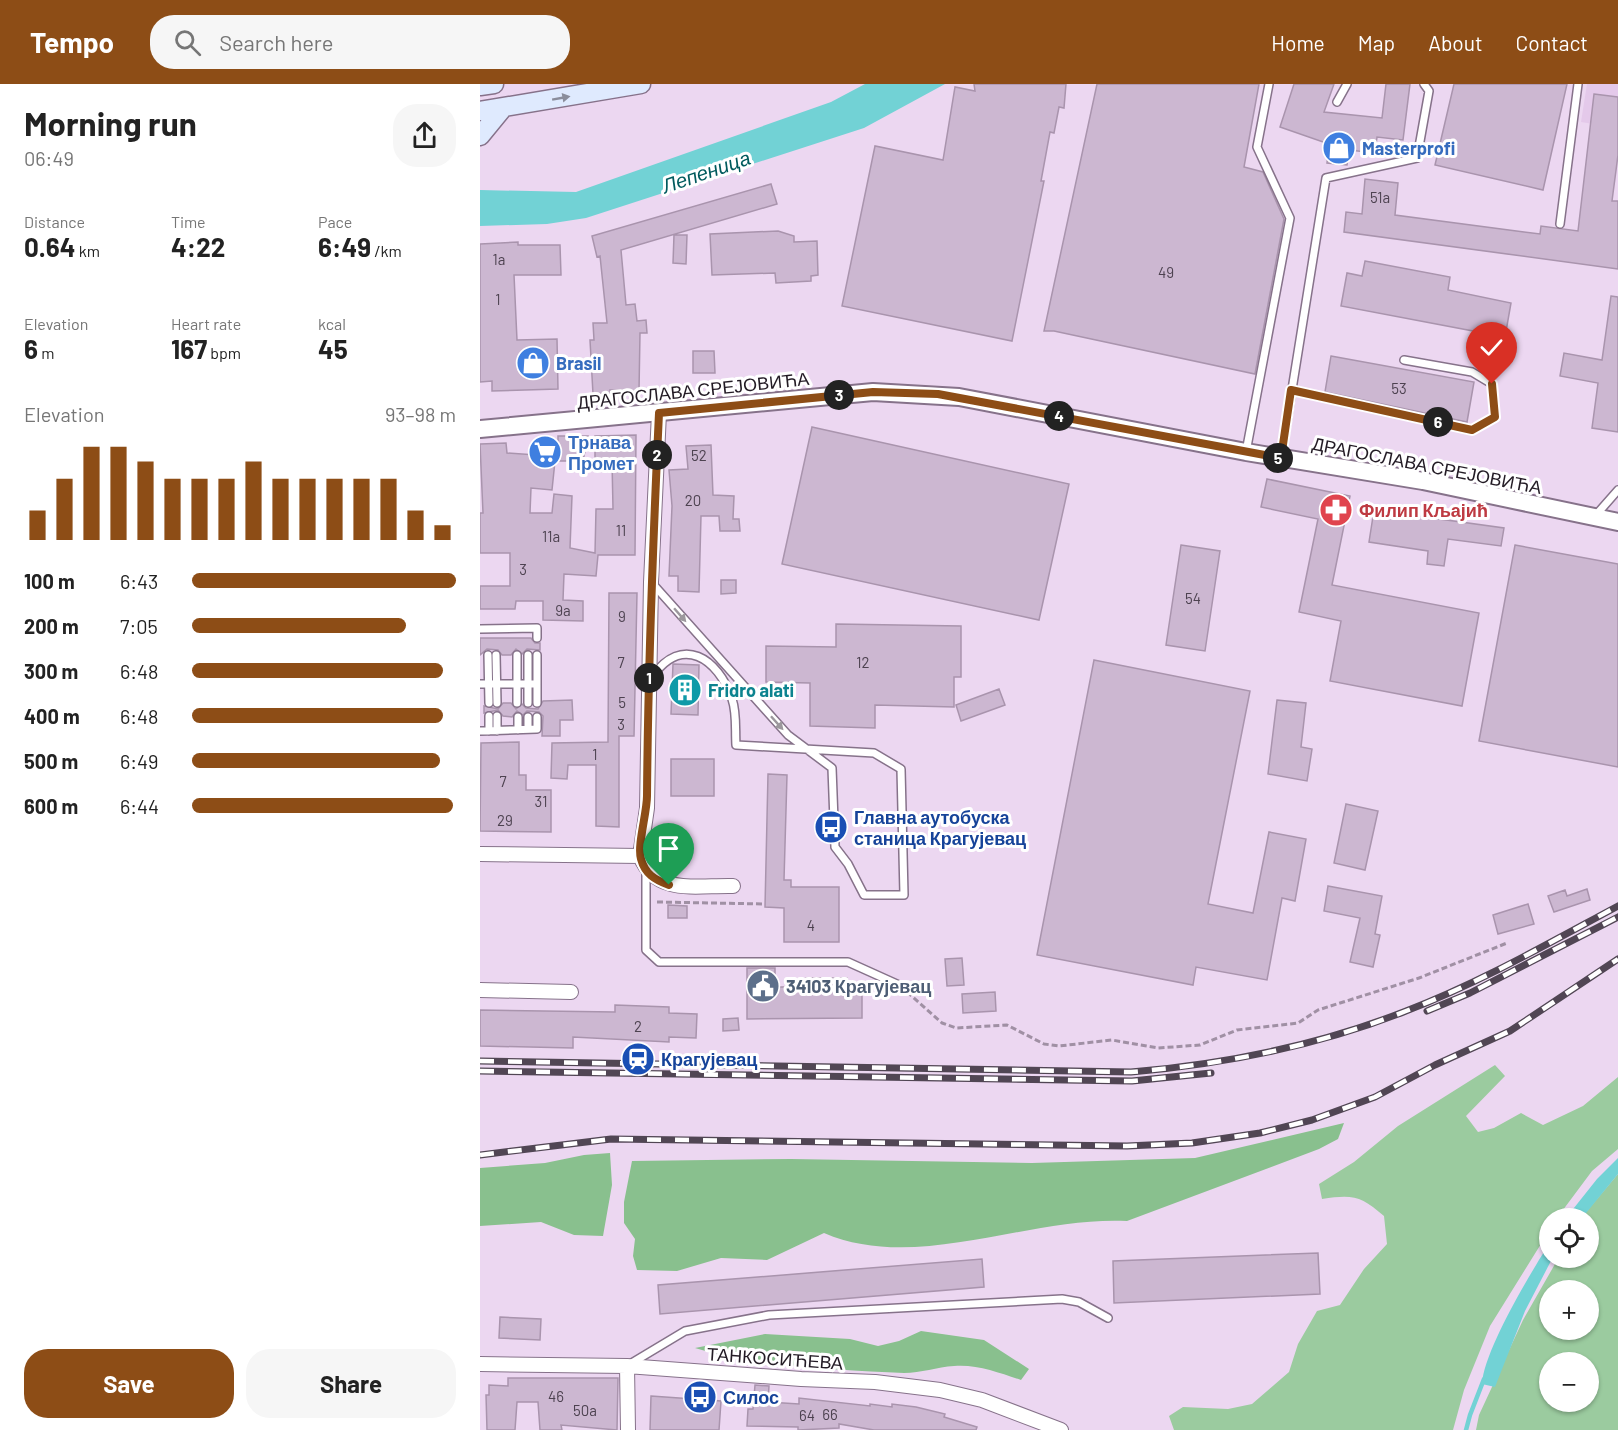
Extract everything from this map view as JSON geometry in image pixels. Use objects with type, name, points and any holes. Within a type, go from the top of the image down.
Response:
[{"type":"main road","points":[[480,86],[494,84]]},
{"type":"main road","points":[[480,111],[640,84]]},
{"type":"main road","points":[[480,136],[503,108]]},
{"type":"street","name":"ДРАГОСЛАВА СРЕЈОВИЋА","points":[[480,429],[873,392],[938,394],[1246,452],[1423,481],[1618,522]]},
{"type":"street","points":[[659,413],[651,582],[647,808],[640,856],[646,872],[656,880],[669,885],[733,886]]},
{"type":"street","points":[[480,854],[640,856]]},
{"type":"street","points":[[480,990],[571,992]]},
{"type":"street","name":"ТАНКОСИЋЕВА","points":[[480,1364],[627,1366],[875,1382],[940,1390],[1014,1410],[1061,1430]]},
{"type":"street","points":[[627,1366],[628,1430]]},
{"type":"lane","points":[[1246,452],[1290,218],[1257,147],[1269,84]]},
{"type":"lane","points":[[1337,102],[1347,84]]},
{"type":"lane","points":[[1281,458],[1326,178],[1417,158],[1429,91],[1424,84]]},
{"type":"lane","points":[[1560,224],[1578,84]]},
{"type":"lane","points":[[1291,390],[1472,430],[1495,417],[1492,384],[1472,372],[1404,360]]},
{"type":"lane","points":[[1594,517],[1618,490]]},
{"type":"lane","points":[[649,681],[673,655],[690,654],[706,660],[720,677],[732,699],[736,746],[806,748],[874,753],[901,769],[904,895],[864,895],[848,864],[835,847],[832,768],[806,748],[788,735],[651,582]]},
{"type":"lane","points":[[517,628],[517,638]]},
{"type":"lane","points":[[528,628],[528,638]]},
{"type":"lane","points":[[492,638],[488,629],[537,628],[537,638]]},
{"type":"lane","points":[[492,655],[493,703]]},
{"type":"lane","points":[[517,655],[517,703]]},
{"type":"lane","points":[[528,655],[528,703]]},
{"type":"lane","points":[[537,655],[537,703]]},
{"type":"lane","points":[[480,684],[537,684]]},
{"type":"lane","points":[[489,731],[493,716],[498,731]]},
{"type":"lane","points":[[518,717],[518,730]]},
{"type":"lane","points":[[528,717],[528,729]]},
{"type":"lane","points":[[480,731],[537,729],[537,717]]},
{"type":"lane","points":[[646,872],[646,950],[659,962],[848,962],[899,985]]},
{"type":"lane","points":[[627,1366],[685,1331],[769,1316],[1062,1299],[1079,1302],[1108,1318]]},
{"type":"path","points":[[646,902],[765,904]]},
{"type":"path","points":[[899,985],[942,1023],[956,1028],[1007,1025],[1044,1044],[1059,1046],[1112,1040],[1158,1048],[1200,1045],[1237,1030],[1298,1023],[1318,1010],[1419,978],[1507,944]]},
{"type":"shaded area","points":[[1587,84],[1618,84],[1618,128],[1581,122]]},
{"type":"shaded area","points":[[1495,1065],[1505,1076],[1466,1116],[1478,1132],[1494,1128],[1521,1113],[1543,1125],[1583,1106],[1618,1077],[1618,1149],[1592,1171],[1564,1208],[1539,1208],[1539,1247],[1490,1326],[1464,1390],[1453,1430],[1174,1430],[1169,1416],[1183,1407],[1228,1409],[1252,1404],[1289,1372],[1298,1344],[1317,1311],[1340,1305],[1364,1269],[1387,1244],[1384,1216],[1369,1204],[1356,1198],[1322,1199],[1319,1184],[1354,1162],[1398,1126]]},
{"type":"shaded area","points":[[1344,1123],[1338,1139],[1319,1149],[1127,1221],[1051,1226],[973,1240],[897,1247],[860,1244],[824,1233],[767,1260],[721,1258],[677,1271],[637,1270],[633,1256],[635,1239],[624,1223],[624,1202],[632,1161],[791,1159],[1032,1163],[1195,1158]]},
{"type":"shaded area","points":[[610,1153],[612,1185],[603,1236],[574,1235],[541,1222],[480,1226],[480,1168],[545,1163],[584,1155]]},
{"type":"shaded area","points":[[1618,1174],[1618,1430],[1476,1430],[1479,1415],[1523,1320],[1539,1292],[1539,1340],[1599,1340],[1599,1280],[1546,1280],[1553,1268],[1599,1268],[1599,1208],[1589,1208]]},
{"type":"shaded area","points":[[921,1331],[984,1340],[1029,1369],[1021,1380],[971,1366],[910,1373],[853,1371],[771,1363],[695,1348],[765,1334],[850,1339],[878,1346],[899,1341]]},
{"type":"water","name":"Лепеница","points":[[865,84],[945,84],[864,128],[586,218],[547,224],[480,226],[480,190],[576,192],[831,102]]},
{"type":"water","points":[[1618,1158],[1618,1174],[1590,1208],[1574,1208],[1597,1179]]},
{"type":"water","points":[[1539,1261],[1539,1268],[1547,1268],[1539,1280],[1525,1311],[1495,1387],[1482,1384],[1491,1352],[1520,1293]]},
{"type":"building","points":[[974,84],[1066,84],[1064,108],[1059,107],[1054,133],[1050,132],[1041,181],[1044,181],[1012,341],[842,306],[875,146],[943,160],[955,87],[975,91]]},
{"type":"building","points":[[1097,84],[1259,84],[1244,167],[1263,172],[1284,219],[1255,374],[1054,331],[1044,331]]},
{"type":"building","points":[[1294,84],[1334,84],[1324,112],[1382,118],[1386,84],[1410,84],[1403,140],[1377,137],[1375,153],[1349,150],[1347,165],[1327,163],[1329,144],[1280,127]]},
{"type":"building","points":[[1454,84],[1567,84],[1543,190],[1435,165]]},
{"type":"building","points":[[1594,94],[1618,97],[1618,155],[1612,201],[1618,201],[1618,269],[1344,232],[1346,212],[1362,214],[1365,179],[1398,183],[1395,215],[1540,234],[1541,226],[1578,231]]},
{"type":"building","points":[[771,184],[777,204],[621,250],[626,305],[635,304],[637,321],[646,320],[647,333],[640,333],[639,391],[610,390],[610,393],[593,394],[590,340],[594,340],[593,323],[607,323],[600,256],[597,257],[592,236]]},
{"type":"building","points":[[778,231],[794,236],[794,242],[817,241],[818,275],[811,276],[811,281],[776,283],[775,273],[712,275],[710,234]]},
{"type":"building","points":[[674,235],[687,235],[686,264],[673,263]]},
{"type":"building","points":[[518,242],[518,245],[560,245],[561,275],[514,275],[517,340],[557,339],[558,389],[492,391],[492,381],[480,382],[480,244]]},
{"type":"building","points":[[1365,261],[1450,277],[1448,290],[1511,303],[1505,337],[1341,306],[1347,273],[1362,276]]},
{"type":"building","points":[[1611,296],[1618,297],[1618,432],[1592,428],[1598,383],[1560,376],[1564,353],[1602,360]]},
{"type":"building","points":[[693,351],[714,351],[715,373],[693,373]]},
{"type":"building","points":[[1331,356],[1474,382],[1467,422],[1325,392]]},
{"type":"building","points":[[812,427],[1069,484],[1039,620],[782,564]]},
{"type":"building","points":[[636,435],[635,555],[598,555],[596,576],[564,574],[563,600],[583,601],[583,621],[543,620],[543,601],[516,601],[515,609],[480,609],[480,586],[510,586],[510,553],[480,553],[480,513],[483,513],[480,444],[506,443],[507,453],[536,455],[537,444],[558,446],[558,436],[588,436],[583,461],[555,461],[552,490],[531,488],[530,513],[552,513],[554,494],[572,496],[570,548],[595,553],[596,509],[613,509],[612,461],[595,461],[595,436]]},
{"type":"building","points":[[711,445],[713,495],[734,496],[733,519],[739,519],[740,531],[720,531],[719,516],[701,516],[699,592],[678,591],[678,576],[669,576],[672,506],[669,470],[688,469],[686,446]]},
{"type":"building","points":[[1267,479],[1350,496],[1332,585],[1479,613],[1462,706],[1330,681],[1341,621],[1299,612],[1318,519],[1261,507]]},
{"type":"building","points":[[1374,510],[1504,528],[1501,546],[1448,539],[1444,566],[1427,564],[1428,551],[1369,542]]},
{"type":"building","points":[[1181,545],[1220,551],[1205,651],[1166,645]]},
{"type":"building","points":[[1515,545],[1618,564],[1618,767],[1479,741]]},
{"type":"building","points":[[721,580],[736,580],[736,593],[721,594]]},
{"type":"building","points":[[609,593],[637,593],[634,736],[619,736],[619,827],[596,826],[596,765],[568,765],[567,779],[551,778],[552,743],[608,742]]},
{"type":"building","points":[[836,624],[961,626],[961,677],[954,677],[954,707],[875,705],[875,728],[810,726],[810,683],[766,682],[766,646],[836,647]]},
{"type":"building","points":[[480,638],[531,638],[535,643],[540,643],[540,650],[527,649],[522,654],[516,649],[511,655],[502,655],[498,650],[487,649],[480,655]]},
{"type":"building","points":[[1094,660],[1250,691],[1208,904],[1253,913],[1269,832],[1306,839],[1295,901],[1282,898],[1267,980],[1196,967],[1193,985],[1037,955]]},
{"type":"building","name":"Fridro alati","points":[[673,664],[699,665],[698,715],[671,714]]},
{"type":"building","points":[[999,689],[1005,705],[961,721],[956,705]]},
{"type":"building","points":[[572,700],[573,720],[560,720],[560,736],[542,736],[543,716],[539,712],[527,711],[523,715],[517,711],[512,717],[503,716],[498,710],[484,713],[484,706],[498,709],[503,703],[511,703],[516,709],[522,704],[526,708],[538,709],[543,701]]},
{"type":"building","points":[[1277,700],[1306,703],[1301,747],[1312,749],[1307,781],[1268,774]]},
{"type":"building","points":[[519,742],[519,775],[526,775],[526,790],[551,790],[551,832],[480,831],[481,743]]},
{"type":"building","points":[[671,759],[714,759],[714,796],[671,796]]},
{"type":"building","points":[[768,774],[787,775],[784,880],[791,880],[791,887],[839,887],[839,942],[784,942],[784,908],[765,907]]},
{"type":"building","points":[[1346,804],[1378,811],[1365,870],[1334,863]]},
{"type":"building","points":[[1328,886],[1382,896],[1375,934],[1380,935],[1373,967],[1350,962],[1360,918],[1324,911]]},
{"type":"building","points":[[1587,889],[1590,900],[1554,912],[1548,896],[1565,890],[1567,896]]},
{"type":"building","points":[[1528,904],[1534,924],[1498,934],[1493,915]]},
{"type":"building","points":[[668,905],[687,906],[687,918],[668,918]]},
{"type":"building","points":[[962,958],[964,985],[947,986],[945,959]]},
{"type":"building","points":[[747,968],[775,968],[775,987],[806,987],[806,978],[847,978],[847,988],[862,988],[862,1018],[747,1019]]},
{"type":"building","points":[[995,992],[996,1011],[963,1013],[962,994]]},
{"type":"building","points":[[615,1005],[669,1007],[669,1013],[697,1014],[696,1038],[669,1037],[669,1042],[573,1037],[573,1048],[480,1046],[480,1010],[615,1012]]},
{"type":"building","points":[[738,1018],[739,1030],[723,1031],[723,1019]]},
{"type":"building","points":[[1318,1253],[1320,1294],[1114,1303],[1113,1261]]},
{"type":"building","points":[[982,1259],[984,1287],[660,1314],[658,1285]]},
{"type":"building","points":[[500,1317],[541,1319],[540,1340],[499,1338]]},
{"type":"building","points":[[508,1378],[618,1378],[617,1430],[561,1425],[562,1430],[540,1430],[538,1402],[517,1402],[515,1430],[487,1430],[486,1395],[489,1395],[489,1385],[508,1386]]},
{"type":"building","points":[[755,1385],[769,1386],[768,1402],[799,1404],[799,1398],[870,1406],[870,1404],[892,1407],[892,1404],[945,1414],[944,1417],[977,1427],[976,1430],[874,1430],[839,1424],[839,1428],[798,1430],[798,1427],[747,1426],[748,1409],[753,1409]]},
{"type":"building","points":[[651,1396],[721,1401],[719,1430],[650,1430]]},
{"type":"waterway","points":[[1466,1430],[1484,1379]]},
{"type":"railway","points":[[480,1061],[1131,1072],[1166,1069],[1271,1052],[1373,1023],[1433,1000],[1487,975],[1618,906]]},
{"type":"railway","points":[[1427,1011],[1470,993],[1618,917]]},
{"type":"railway","points":[[480,1155],[611,1139],[1127,1146],[1192,1143],[1260,1133],[1312,1120],[1375,1097],[1435,1065],[1510,1031],[1618,959]]},
{"type":"railway","points":[[480,1071],[1132,1081],[1211,1073]]},
{"type":"place","name":"Masterprofi","points":[[1339,148]]},
{"type":"place","name":"Brasil","points":[[533,363]]},
{"type":"place","name":"Трнава Промет","points":[[545,452]]},
{"type":"place","name":"Филип Кљајић","points":[[1336,510]]},
{"type":"place","name":"Fridro alati","points":[[685,690]]},
{"type":"place","name":"Главна аутобуска станица Крагујевац","points":[[831,827]]},
{"type":"place","name":"34103 Крагујевац","points":[[763,986]]},
{"type":"place","name":"Крагујевац","points":[[638,1059]]},
{"type":"place","name":"Силос","points":[[700,1397]]},
{"type":"route","points":[[669,885],[656,880],[646,872],[640,856],[647,808],[651,582],[659,413],[873,392],[938,394],[1281,458],[1291,390],[1472,430],[1495,417],[1492,384]]}]
